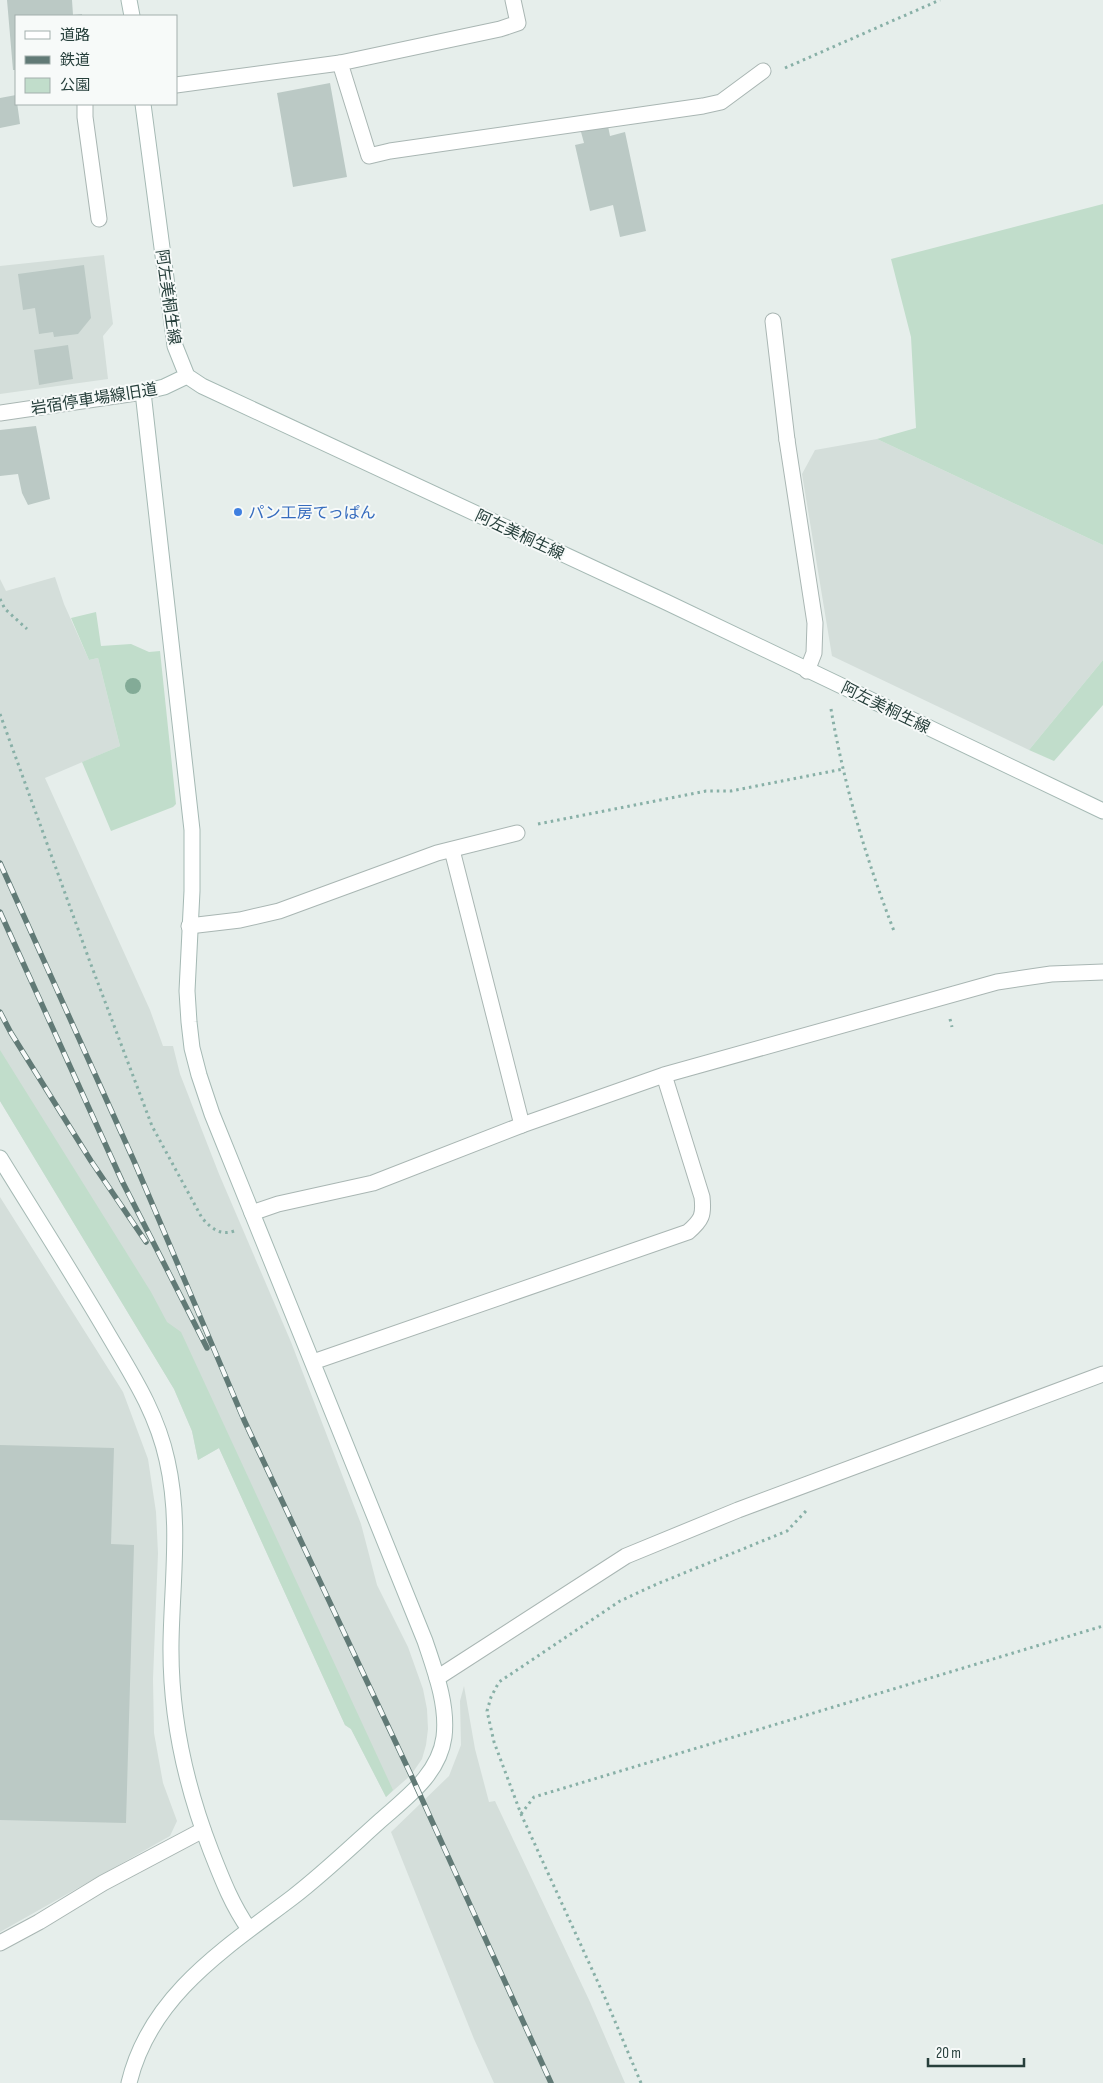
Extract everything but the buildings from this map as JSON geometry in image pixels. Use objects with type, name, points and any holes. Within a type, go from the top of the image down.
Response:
[{"type":"street","points":[[129,0],[132,15]]},
{"type":"street","points":[[178,85],[340,63],[500,29],[518,23],[513,0]]},
{"type":"street","points":[[340,63],[369,156],[400,149],[722,102],[763,71]]},
{"type":"street","points":[[85,105],[99,219]]},
{"type":"street","name":"阿左美桐生線","points":[[143,105],[175,346],[187,376],[202,386],[658,598],[1103,811]]},
{"type":"street","points":[[774,321],[787,440],[815,624],[814,654],[807,670]]},
{"type":"street","name":"岩宿停車場線旧道","points":[[0,413],[144,392],[164,387],[187,376]]},
{"type":"street","points":[[129,2083],[134,2061],[164,2007],[204,1965],[294,1896],[416,1788],[435,1764],[444,1737],[443,1711],[437,1678],[402,1583],[212,1114],[192,1048],[187,991],[192,891],[192,830],[144,392]]},
{"type":"street","points":[[189,926],[240,920],[279,911],[358,881],[452,850],[517,833]]},
{"type":"street","points":[[452,850],[522,1126]]},
{"type":"street","points":[[252,1213],[278,1204],[373,1183],[522,1126],[664,1075],[997,982],[1051,974],[1103,972]]},
{"type":"street","points":[[313,1362],[688,1232],[699,1222],[704,1210],[702,1197],[664,1075]]},
{"type":"street","points":[[0,1158],[148,1401],[160,1432],[173,1486],[176,1524],[171,1643],[172,1688],[178,1738],[203,1830],[233,1905],[249,1929]]},
{"type":"street","points":[[437,1678],[626,1556],[738,1510],[1103,1374]]},
{"type":"street","points":[[0,1943],[103,1883],[203,1830]]},
{"type":"path","points":[[763,71],[782,69],[940,0]]},
{"type":"path","points":[[0,599],[5,609],[27,629]]},
{"type":"path","points":[[839,685],[831,709],[843,769],[865,850],[894,931]]},
{"type":"path","points":[[0,714],[152,1126],[202,1218],[212,1228],[223,1232],[232,1232],[242,1226],[252,1213]]},
{"type":"path","points":[[517,833],[536,824],[610,809],[706,791],[731,791],[843,769]]},
{"type":"path","points":[[641,2083],[606,2000],[521,1814],[494,1742],[487,1712],[491,1697],[499,1682],[620,1601],[657,1584],[788,1532],[803,1516],[822,1480]]},
{"type":"path","points":[[521,1814],[534,1797],[1103,1626]]},
{"type":"shaded area","points":[[104,255],[113,324],[103,336],[108,379],[0,394],[0,266]]},
{"type":"shaded area","points":[[877,439],[1103,545],[1103,660],[1029,750],[832,656],[802,474],[815,450]]},
{"type":"shaded area","points":[[55,577],[64,604],[89,660],[98,658],[120,746],[45,778],[150,1010],[163,1046],[173,1046],[180,1074],[219,1174],[291,1342],[361,1524],[377,1585],[408,1647],[423,1689],[428,1729],[422,1759],[411,1775],[386,1797],[351,1729],[345,1725],[219,1448],[198,1460],[192,1431],[174,1389],[0,1101],[0,579],[6,591]]},
{"type":"shaded area","points":[[0,1197],[123,1392],[148,1459],[156,1512],[158,1553],[153,1679],[154,1733],[163,1783],[177,1821],[170,1836],[0,1932]]},
{"type":"shaded area","points":[[464,1686],[475,1749],[489,1802],[495,1801],[590,2002],[625,2083],[494,2083],[474,2039],[391,1832],[449,1776],[461,1745],[460,1701]]},
{"type":"green space","points":[[1103,204],[1103,545],[877,439],[916,428],[911,337],[891,259]]},
{"type":"green space","points":[[96,612],[101,646],[131,644],[149,652],[160,651],[176,804],[173,807],[111,831],[82,762],[120,746],[98,658],[89,660],[71,618]]},
{"type":"green space","points":[[1103,660],[1103,705],[1054,761],[1029,750]]},
{"type":"green space","points":[[0,1050],[151,1292],[167,1322],[181,1332],[393,1790],[386,1797],[351,1729],[345,1725],[219,1448],[198,1460],[192,1431],[174,1389],[0,1101]]},
{"type":"railway","points":[[0,863],[134,1161],[244,1420],[411,1775],[551,2083]]},
{"type":"railway","points":[[0,912],[122,1181],[207,1348]]},
{"type":"railway","points":[[0,1012],[11,1033],[91,1161],[146,1242]]},
{"type":"place","name":"パン工房てっぱん","points":[[238,512]]}]
